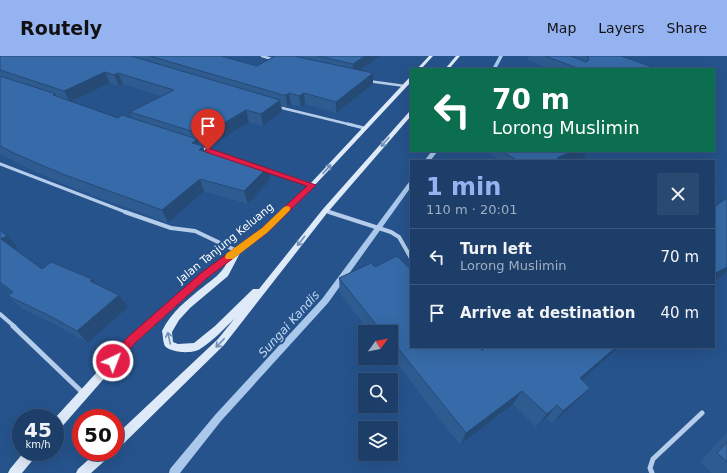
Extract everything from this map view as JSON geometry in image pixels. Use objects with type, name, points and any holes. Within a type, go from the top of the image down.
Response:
[{"type":"main road","points":[[421,68],[429,56]]},
{"type":"main road","points":[[449,68],[458,56]]},
{"type":"main road","name":"Jalan Tanjung Keluang","points":[[64,415],[132,339],[204,276],[265,230],[312,185],[410,80]]},
{"type":"main road","points":[[124,435],[221,342],[325,211],[410,114]]},
{"type":"main road","points":[[237,251],[225,274],[188,304],[176,316],[167,331],[169,344],[178,348],[196,347],[218,329],[281,267]]},
{"type":"main road","points":[[14,473],[24,461]]},
{"type":"main road","points":[[82,473],[96,461]]},
{"type":"street","points":[[262,56],[282,61]]},
{"type":"street","points":[[366,80],[405,86]]},
{"type":"street","points":[[277,106],[364,128]]},
{"type":"street","points":[[193,146],[238,160]]},
{"type":"street","points":[[0,164],[142,219],[171,228],[195,231],[237,251]]},
{"type":"street","points":[[260,168],[312,185]]},
{"type":"street","points":[[325,211],[391,232],[399,236],[410,256]]},
{"type":"street","points":[[0,314],[83,393]]},
{"type":"street","points":[[652,473],[650,468],[653,459],[702,414]]},
{"type":"building","points":[[0,56],[131,56],[280,100],[261,114],[246,110],[204,135],[130,112],[174,90],[118,73],[114,75],[105,72],[64,91],[0,70]]},
{"type":"building","points":[[150,56],[221,56],[257,66],[275,56],[294,56],[373,73],[336,102],[304,93],[299,96],[289,93],[283,95]]},
{"type":"building","points":[[318,56],[365,56],[353,64]]},
{"type":"building","points":[[545,56],[571,56],[586,62],[589,60],[586,56],[621,56],[655,68],[577,68]]},
{"type":"building","points":[[0,76],[56,94],[53,95],[118,118],[122,115],[197,139],[192,143],[203,146],[199,150],[268,167],[244,191],[200,179],[162,210],[65,175],[0,146]]},
{"type":"building","points":[[571,152],[557,158],[560,160],[516,160],[505,153]]},
{"type":"building","points":[[727,198],[727,267],[715,273],[715,206]]},
{"type":"building","points":[[0,230],[7,236],[1,239],[42,269],[51,262],[92,279],[90,281],[119,295],[77,331],[8,296],[13,292],[0,282]]},
{"type":"building","points":[[397,256],[410,269],[410,348],[480,348],[482,350],[485,348],[615,348],[580,378],[590,388],[563,411],[557,405],[547,414],[522,391],[466,433],[398,348],[398,325],[376,325],[339,278],[371,263],[375,267]]},
{"type":"building","points":[[727,442],[727,462],[717,453]]},
{"type":"waterway","name":"Sungai Kandis","points":[[495,68],[501,56]]},
{"type":"waterway","name":"Sungai Kandis","points":[[428,160],[434,152]]},
{"type":"waterway","name":"Sungai Kandis","points":[[174,473],[218,418],[325,301],[410,184]]},
{"type":"slow traffic","points":[[229,257],[265,230],[287,209]]},
{"type":"route","points":[[113,361],[132,339],[204,276],[265,230],[312,185],[208,150]]}]
